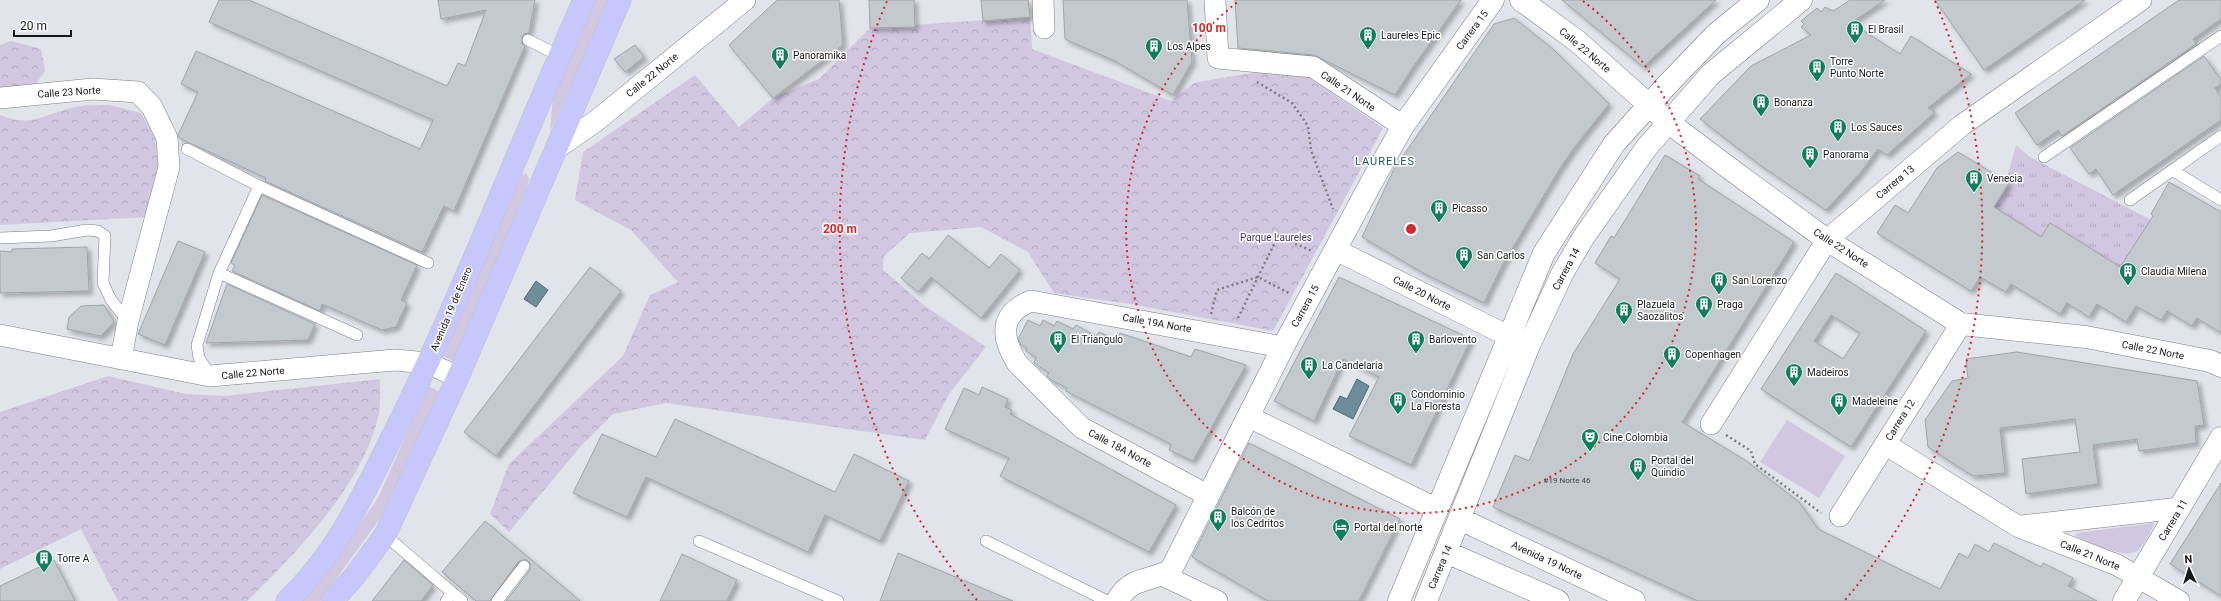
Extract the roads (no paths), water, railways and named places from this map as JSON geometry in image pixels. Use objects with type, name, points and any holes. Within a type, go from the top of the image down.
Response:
[{"type":"main road","name":"Avenida 19 de Enero","points":[[287,601],[327,558],[352,516],[428,363],[584,0]]},
{"type":"main road","points":[[332,601],[354,577],[385,535],[458,377],[620,0]]},
{"type":"main road","points":[[526,134],[557,148]]},
{"type":"street","name":"Calle 22 Norte","points":[[557,148],[596,121],[745,0]]},
{"type":"street","points":[[1043,0],[1044,28]]},
{"type":"street","name":"Calle 21 Norte","points":[[1215,0],[1227,58],[1313,67],[1403,126]]},
{"type":"street","name":"Carrera 15","points":[[1162,575],[1170,570],[1249,418],[1282,347],[1403,126],[1493,0]]},
{"type":"street","name":"Calle 22 Norte","points":[[1521,0],[1577,41],[1668,122],[1827,240],[1961,324],[2086,337],[2210,361],[2221,366]]},
{"type":"street","points":[[1399,601],[1508,336],[1544,253],[1614,144],[1716,34],[1758,0]]},
{"type":"street","name":"Carrera 14","points":[[1426,601],[1530,343],[1562,274],[1607,201],[1668,122],[1711,74],[1801,0]]},
{"type":"street","name":"Carrera 13","points":[[1711,424],[1827,240],[1962,125],[2141,0]]},
{"type":"street","name":"Calle 23 Norte","points":[[0,98],[92,89],[138,92],[152,107],[167,138],[169,167],[128,321]]},
{"type":"street","name":"Calle 20 Norte","points":[[1337,248],[1508,336]]},
{"type":"street","name":"Calle 19A Norte","points":[[1010,350],[1005,336],[1006,325],[1011,315],[1019,306],[1031,302],[1207,332],[1282,347]]},
{"type":"street","points":[[121,359],[128,321]]},
{"type":"street","name":"Carrera 12","points":[[1840,516],[1961,324]]},
{"type":"street","name":"Calle 22 Norte","points":[[0,335],[210,376],[394,360],[428,363],[458,377]]},
{"type":"street","name":"Calle 18A Norte","points":[[1010,350],[1017,362],[1082,428],[1209,496]]},
{"type":"street","points":[[1249,418],[1437,509]]},
{"type":"street","name":"Carrera 11","points":[[2124,601],[2221,438]]},
{"type":"street","name":"Calle 21 Norte","points":[[1885,444],[2019,526],[2117,565],[2179,601]]},
{"type":"street","points":[[2019,526],[2180,508]]},
{"type":"street","name":"Avenida 19 Norte","points":[[1460,519],[1634,601]]},
{"type":"street","points":[[1446,552],[1558,601]]},
{"type":"street","points":[[1117,601],[1122,592],[1131,585],[1153,576],[1162,575],[1217,601]]},
{"type":"lane","points":[[2044,157],[2221,36]]},
{"type":"lane","points":[[528,40],[560,56]]},
{"type":"lane","points":[[2130,200],[2221,136]]},
{"type":"lane","points":[[187,149],[259,186],[428,263]]},
{"type":"lane","points":[[2172,170],[2221,200]]},
{"type":"lane","points":[[210,376],[199,358],[197,345],[219,273],[259,186]]},
{"type":"lane","points":[[0,238],[51,236],[87,230],[98,231],[105,236],[103,283],[111,300],[128,321]]},
{"type":"lane","points":[[219,273],[357,335]]},
{"type":"lane","points":[[385,535],[449,597],[462,601]]},
{"type":"lane","points":[[700,541],[838,601]]},
{"type":"lane","points":[[986,542],[1107,601]]},
{"type":"lane","points":[[497,601],[524,566]]},
{"type":"water","points":[[536,281],[548,290],[536,307],[524,299]]},
{"type":"water","points":[[1357,379],[1369,386],[1353,419],[1333,409],[1340,396],[1347,399]]},
{"type":"place","name":"El Brasil","points":[[1855,44]]},
{"type":"place","name":"Laureles Epic","points":[[1368,50]]},
{"type":"place","name":"Los Alpes","points":[[1154,61]]},
{"type":"place","name":"Panoramika","points":[[780,70]]},
{"type":"place","name":"Torre Punto Norte","points":[[1817,82]]},
{"type":"place","name":"Bonanza","points":[[1761,117]]},
{"type":"place","name":"Los Sauces","points":[[1838,142]]},
{"type":"place","name":"Panorama","points":[[1810,169]]},
{"type":"place","name":"Venecia","points":[[1974,193]]},
{"type":"place","name":"Picasso","points":[[1439,223]]},
{"type":"place","name":"San Carlos","points":[[1464,270]]},
{"type":"place","name":"Claudia Milena","points":[[2128,286]]},
{"type":"place","name":"San Lorenzo","points":[[1719,295]]},
{"type":"place","name":"Praga","points":[[1704,319]]},
{"type":"place","name":"Plazuela Saozalitos","points":[[1624,325]]},
{"type":"place","name":"El Triangulo","points":[[1058,354]]},
{"type":"place","name":"Barlovento","points":[[1416,354]]},
{"type":"place","name":"Copenhagen","points":[[1672,369]]},
{"type":"place","name":"La Candelaria","points":[[1309,380]]},
{"type":"place","name":"Madeiros","points":[[1794,387]]},
{"type":"place","name":"Condominio La Floresta","points":[[1398,415]]},
{"type":"place","name":"Madeleine","points":[[1839,416]]},
{"type":"place","name":"Cine Colombia","points":[[1590,452]]},
{"type":"place","name":"Portal del Quindio","points":[[1638,481]]},
{"type":"place","name":"Balcón de los Cedritos","points":[[1218,532]]},
{"type":"place","name":"Portal del norte","points":[[1341,542]]},
{"type":"place","name":"Torre A","points":[[44,573]]},
{"type":"district","name":"LAURELES","points":[[1385,161]]},
{"type":"park label","name":"Parque Laureles","points":[[1276,237]]}]
